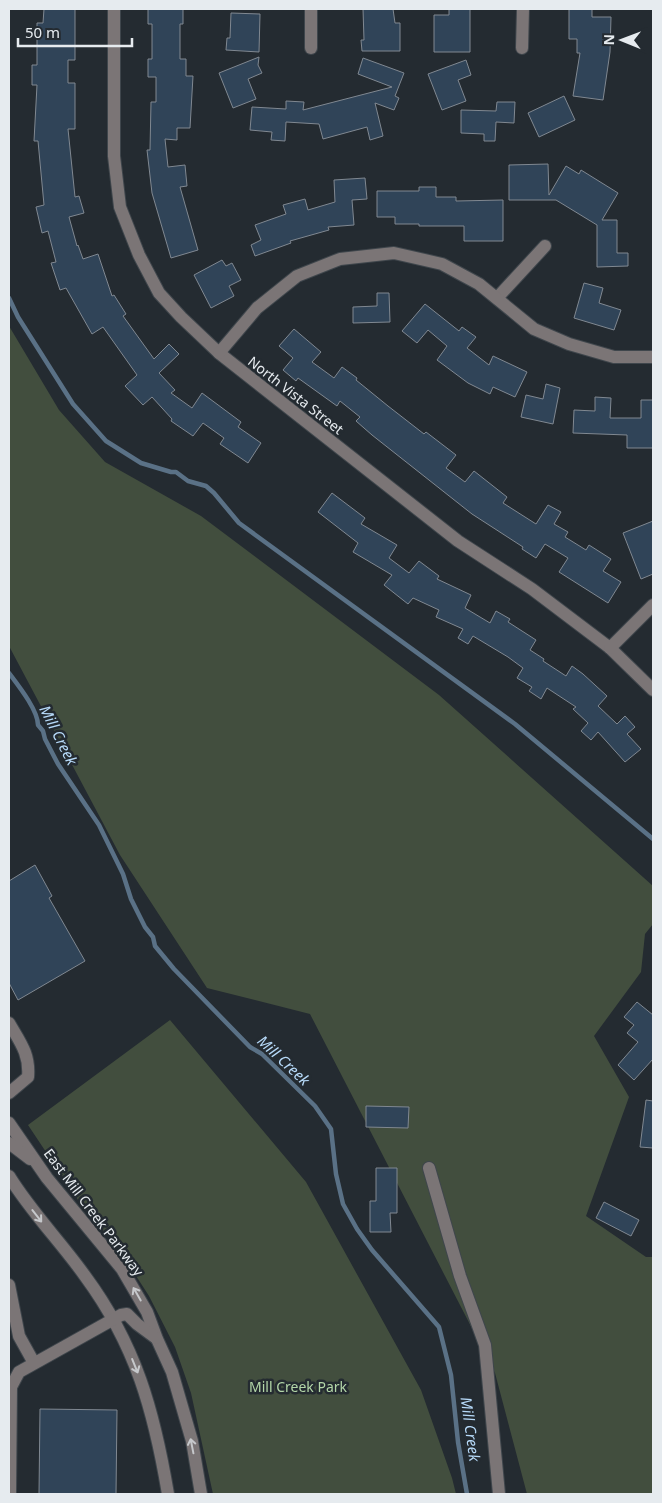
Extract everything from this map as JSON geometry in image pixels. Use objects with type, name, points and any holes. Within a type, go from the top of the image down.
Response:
[{"type":"street","name":"North Vista Street","points":[[114,9],[114,156],[120,207],[139,255],[159,293],[219,354],[458,541],[532,589],[610,648],[653,690]]},
{"type":"street","points":[[311,48],[312,9]]},
{"type":"street","points":[[522,48],[523,9]]},
{"type":"street","points":[[497,298],[545,246]]},
{"type":"street","points":[[219,354],[257,308],[297,276],[340,260],[394,253],[442,264],[479,284],[534,329],[569,344],[614,357],[653,357]]},
{"type":"street","points":[[610,648],[653,605]]},
{"type":"street","points":[[9,1022],[29,1063],[28,1077],[9,1093]]},
{"type":"street","name":"East Mill Creek Parkway","points":[[9,1123],[39,1167],[122,1269],[147,1312],[172,1372],[192,1441],[201,1494]]},
{"type":"street","points":[[9,1143],[39,1167]]},
{"type":"street","points":[[429,1168],[460,1276],[485,1345],[499,1494]]},
{"type":"street","points":[[9,1176],[20,1194],[85,1275],[114,1319],[145,1392],[159,1444],[168,1494]]},
{"type":"street","points":[[9,1285],[19,1336],[34,1363]]},
{"type":"street","points":[[10,1494],[12,1387],[14,1372],[121,1315],[127,1314],[157,1339]]},
{"type":"green space","points":[[9,326],[59,410],[105,462],[201,516],[439,695],[653,886],[653,924],[645,934],[641,972],[594,1036],[629,1097],[586,1216],[646,1257],[653,1257],[653,1494],[527,1494],[495,1373],[310,1014],[207,988],[120,855],[9,646]]},
{"type":"green space","name":"Mill Creek Park","points":[[170,1020],[306,1182],[421,1390],[456,1494],[213,1494],[191,1393],[175,1347],[149,1296],[120,1251],[78,1200],[28,1125]]},
{"type":"building","points":[[44,9],[75,9],[75,60],[68,60],[68,83],[75,83],[75,129],[68,129],[75,197],[79,196],[84,213],[69,217],[77,246],[83,259],[98,254],[112,296],[114,295],[126,314],[123,316],[154,359],[169,344],[179,354],[159,373],[175,390],[171,393],[192,408],[202,393],[241,422],[238,427],[261,443],[248,463],[220,444],[224,438],[203,423],[193,436],[171,421],[172,419],[152,397],[143,405],[125,386],[137,375],[103,327],[92,334],[66,288],[60,290],[51,263],[56,262],[48,231],[42,233],[36,207],[44,205],[38,141],[34,141],[37,85],[32,85],[32,65],[37,65],[37,23],[43,23]]},
{"type":"building","points":[[148,9],[183,9],[183,24],[180,24],[180,59],[186,59],[186,76],[193,76],[190,128],[177,128],[177,140],[165,139],[168,167],[185,165],[187,186],[180,187],[198,250],[171,258],[152,193],[147,150],[150,150],[151,102],[156,102],[156,77],[148,77],[148,59],[152,59],[152,24],[148,24]]},
{"type":"building","points":[[363,9],[393,9],[395,23],[400,23],[400,51],[362,51],[361,40],[364,40]]},
{"type":"building","points":[[449,9],[470,9],[470,52],[434,52],[434,15],[449,15]]},
{"type":"building","points":[[569,9],[592,9],[592,17],[611,17],[610,52],[603,100],[573,96],[580,53],[577,53],[577,39],[569,39]]},
{"type":"building","points":[[231,13],[260,14],[259,52],[226,50],[227,38],[230,38]]},
{"type":"building","points":[[259,57],[258,65],[262,73],[248,79],[256,99],[233,108],[219,73]]},
{"type":"building","points":[[363,58],[404,73],[395,96],[399,98],[394,110],[375,103],[383,136],[370,140],[367,127],[323,139],[319,124],[286,122],[285,141],[271,140],[272,132],[250,130],[252,107],[286,109],[286,101],[304,102],[303,110],[392,87],[358,74]]},
{"type":"building","points":[[466,60],[471,75],[458,80],[466,101],[442,110],[428,74]]},
{"type":"building","points":[[564,96],[575,120],[539,137],[528,113]]},
{"type":"building","points":[[497,102],[515,102],[514,123],[496,122],[495,141],[484,141],[484,134],[461,133],[461,110],[496,111]]},
{"type":"building","points":[[548,164],[549,195],[566,166],[579,174],[581,170],[618,193],[602,220],[617,220],[617,253],[628,253],[628,266],[597,267],[597,225],[556,200],[509,200],[509,165]]},
{"type":"building","points":[[365,178],[367,199],[352,200],[354,225],[328,227],[329,230],[290,241],[291,243],[255,256],[251,245],[261,240],[255,225],[286,214],[283,205],[305,199],[308,210],[335,202],[334,180]]},
{"type":"building","points":[[419,187],[436,187],[436,197],[456,197],[456,201],[503,200],[503,241],[464,241],[464,226],[395,224],[395,217],[377,217],[377,191],[419,191]]},
{"type":"building","points":[[222,260],[226,266],[232,263],[241,280],[229,286],[234,296],[211,308],[194,275]]},
{"type":"building","points":[[584,283],[603,288],[599,303],[621,310],[614,330],[574,318]]},
{"type":"building","points":[[377,293],[389,293],[390,322],[353,323],[353,307],[377,306]]},
{"type":"building","points":[[425,304],[459,331],[462,327],[476,337],[467,348],[489,365],[493,356],[527,372],[515,397],[493,387],[490,394],[468,383],[437,360],[447,346],[428,330],[417,343],[402,331]]},
{"type":"building","points":[[294,329],[321,352],[312,362],[334,378],[342,367],[424,434],[426,432],[456,455],[446,468],[465,482],[474,471],[507,497],[503,503],[536,524],[548,505],[561,512],[554,524],[568,532],[565,537],[586,550],[589,545],[611,559],[603,571],[621,582],[608,603],[559,572],[568,558],[545,544],[536,558],[522,549],[523,547],[472,514],[372,435],[356,421],[360,417],[340,401],[337,406],[298,378],[296,381],[283,370],[293,358],[279,346]]},
{"type":"building","points":[[546,384],[560,388],[553,424],[521,417],[526,395],[543,399]]},
{"type":"building","points":[[595,397],[611,398],[610,418],[641,418],[641,400],[653,400],[653,448],[627,448],[627,435],[573,433],[574,410],[595,411]]},
{"type":"building","points":[[332,493],[365,518],[361,524],[397,545],[389,558],[409,573],[419,561],[439,576],[437,579],[471,595],[465,608],[490,623],[496,611],[510,619],[508,622],[536,640],[530,650],[544,659],[543,661],[566,676],[572,666],[583,674],[607,696],[598,706],[617,724],[625,716],[635,727],[627,734],[641,749],[625,762],[598,732],[591,740],[581,731],[588,723],[573,709],[576,707],[547,688],[541,699],[529,691],[532,687],[517,678],[523,668],[473,636],[468,644],[458,638],[463,629],[436,617],[439,610],[413,598],[408,604],[384,585],[392,575],[353,552],[358,543],[318,512]]},
{"type":"building","points":[[653,521],[653,574],[641,579],[623,533]]},
{"type":"building","points":[[35,865],[52,896],[49,898],[85,961],[18,1000],[9,983],[9,881]]},
{"type":"building","points":[[637,1002],[653,1015],[653,1059],[634,1080],[618,1065],[638,1042],[627,1033],[634,1025],[624,1017]]},
{"type":"building","points":[[646,1100],[653,1101],[653,1148],[640,1147]]},
{"type":"building","points":[[366,1106],[409,1107],[408,1128],[366,1127]]},
{"type":"building","points":[[376,1168],[397,1168],[397,1213],[390,1213],[391,1232],[370,1232],[370,1201],[376,1201]]},
{"type":"building","points":[[604,1202],[639,1220],[631,1236],[596,1218]]},
{"type":"building","points":[[40,1409],[117,1410],[116,1494],[39,1494]]},
{"type":"waterway","points":[[9,298],[18,317],[73,404],[106,441],[141,463],[176,472],[188,481],[206,486],[239,523],[515,724],[653,839]]},
{"type":"waterway","name":"Mill Creek","points":[[9,673],[35,712],[38,725],[43,731],[58,764],[99,825],[123,874],[131,899],[145,927],[153,937],[155,946],[174,969],[250,1047],[262,1054],[315,1106],[331,1129],[336,1174],[343,1204],[372,1250],[439,1327],[451,1375],[458,1442],[467,1494]]}]
